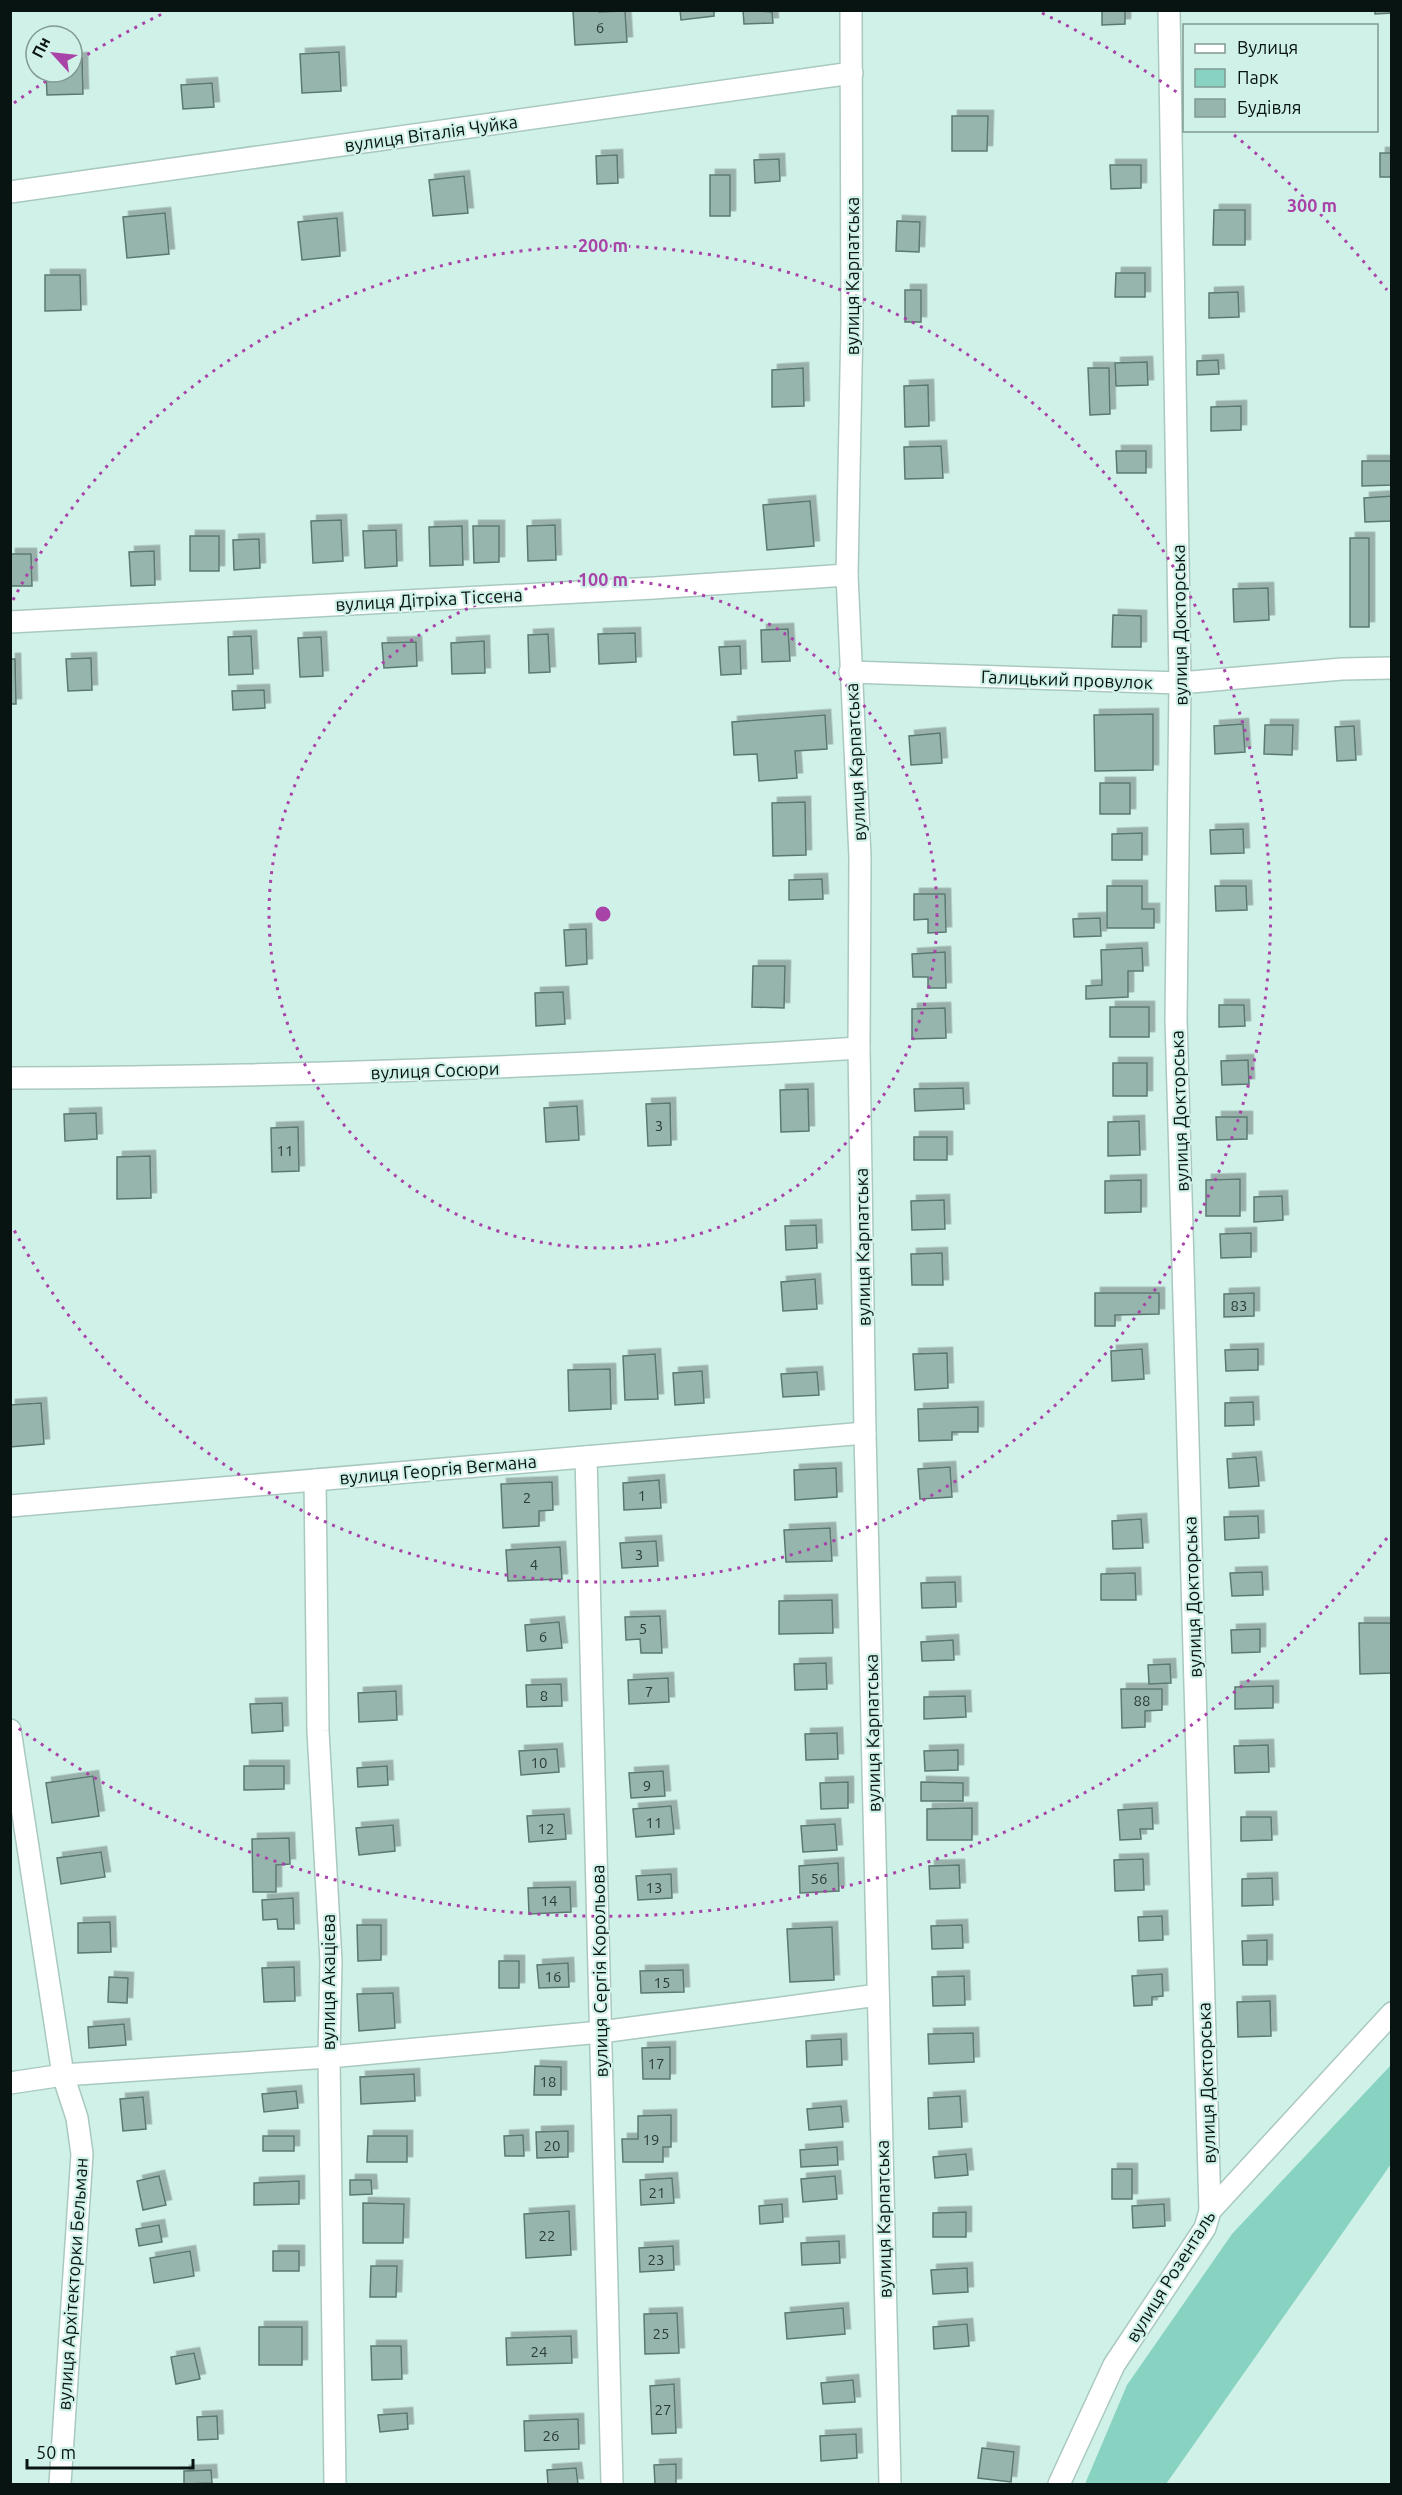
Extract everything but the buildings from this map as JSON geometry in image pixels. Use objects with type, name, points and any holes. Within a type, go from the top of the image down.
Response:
[{"type":"street","name":"вулиця Карпатська","points":[[851,10],[852,321],[847,575],[860,857],[859,1048],[865,1433],[890,2484]]},
{"type":"street","name":"вулиця Докторська","points":[[1169,10],[1180,683],[1176,1019],[1210,2211]]},
{"type":"street","name":"вулиця Віталія Чуйка","points":[[10,192],[852,74]]},
{"type":"street","name":"вулиця Дітріха Тіссена","points":[[10,622],[654,588],[847,575]]},
{"type":"street","name":"Галицький провулок","points":[[850,672],[1180,683],[1342,669],[1392,668]]},
{"type":"street","name":"вулиця Сосюри","points":[[10,1078],[169,1077],[500,1068],[859,1048]]},
{"type":"street","name":"вулиця Георгія Вегмана","points":[[10,1506],[865,1433]]},
{"type":"street","name":"вулиця Сергія Корольова","points":[[586,1457],[612,2484]]},
{"type":"street","name":"вулиця Акацієва","points":[[315,1480],[318,1731],[331,1961],[329,2057],[335,2484]]},
{"type":"street","name":"вулиця Архітекторки Бельман","points":[[10,1730],[63,2075],[77,2118],[82,2154],[60,2484]]},
{"type":"street","points":[[10,2083],[63,2075],[329,2057],[601,2032],[878,1995]]},
{"type":"street","name":"вулиця Розенталь","points":[[1059,2484],[1114,2365],[1205,2228],[1210,2211],[1392,2013]]},
{"type":"green space","points":[[1391,2065],[1391,2164],[1166,2484],[1085,2484],[1127,2385],[1232,2234]]}]
